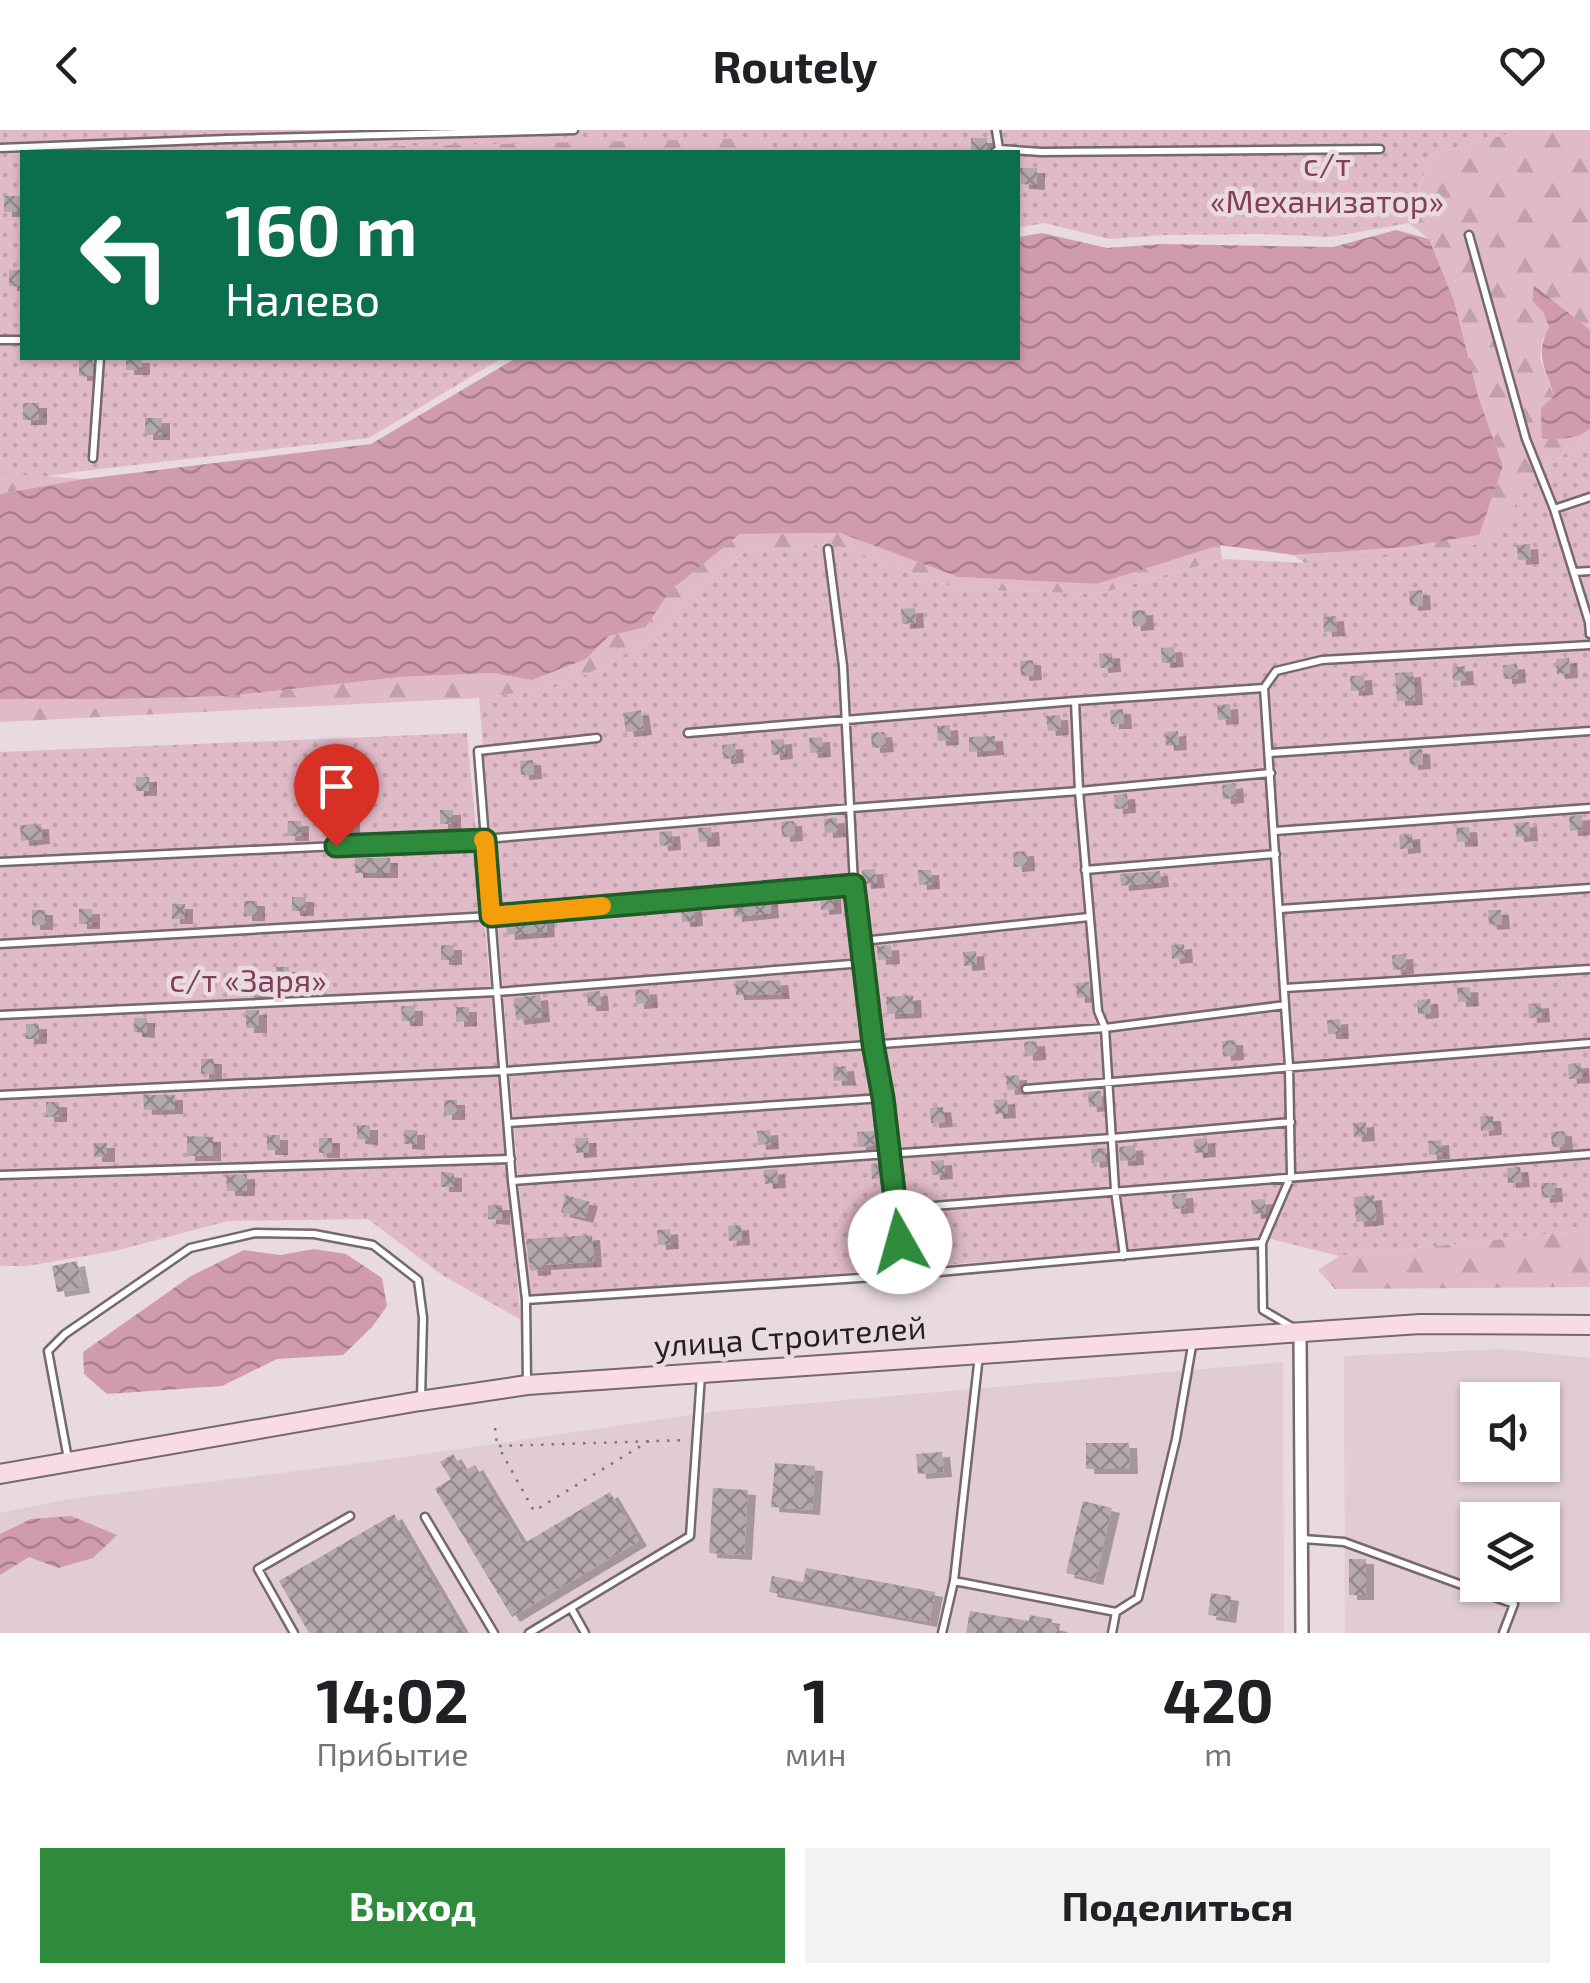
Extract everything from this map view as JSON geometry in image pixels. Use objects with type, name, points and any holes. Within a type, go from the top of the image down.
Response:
[{"type":"main road","name":"улица Строителей","points":[[0,1472],[527,1385],[1420,1324],[1590,1325]]},
{"type":"street","points":[[1300,1332],[1302,1633]]},
{"type":"lane","points":[[0,148],[227,134],[574,130]]},
{"type":"lane","points":[[996,130],[997,150]]},
{"type":"lane","points":[[1020,151],[1380,149]]},
{"type":"lane","points":[[1469,235],[1526,438],[1554,510],[1590,634]]},
{"type":"lane","points":[[93,458],[100,360]]},
{"type":"lane","points":[[1554,510],[1590,498]]},
{"type":"lane","points":[[828,550],[843,666],[854,885],[905,1275]]},
{"type":"lane","points":[[1574,572],[1590,571]]},
{"type":"lane","points":[[1300,1332],[1263,1310],[1262,1243],[1291,1176],[1286,1005],[1264,688],[1276,671],[1322,660],[1590,645]]},
{"type":"lane","points":[[688,733],[1264,688]]},
{"type":"lane","points":[[1075,701],[1085,870],[1098,1011],[1104,1028],[1115,1190],[1124,1256]]},
{"type":"lane","points":[[1270,753],[1590,732]]},
{"type":"lane","points":[[527,1385],[526,1300],[510,1159],[478,751],[597,738]]},
{"type":"lane","points":[[0,862],[485,840],[1271,773]]},
{"type":"lane","points":[[1275,831],[1590,808]]},
{"type":"lane","points":[[1085,870],[1276,854]]},
{"type":"lane","points":[[0,944],[491,916],[854,885]]},
{"type":"lane","points":[[1280,909],[1590,888]]},
{"type":"lane","points":[[862,941],[1090,917]]},
{"type":"lane","points":[[0,1015],[497,992],[864,963]]},
{"type":"lane","points":[[1284,988],[1590,969]]},
{"type":"lane","points":[[0,1095],[504,1071],[1104,1028],[1286,1005]]},
{"type":"lane","points":[[1026,1089],[1590,1043]]},
{"type":"lane","points":[[508,1124],[883,1098]]},
{"type":"lane","points":[[512,1181],[1291,1122]]},
{"type":"lane","points":[[896,1208],[1590,1154]]},
{"type":"lane","points":[[0,1175],[510,1159]]},
{"type":"lane","points":[[69,1462],[48,1351],[65,1334],[190,1248],[255,1233],[314,1234],[373,1245],[418,1280],[423,1318],[420,1401]]},
{"type":"lane","points":[[526,1300],[905,1275],[1262,1243]]},
{"type":"lane","points":[[954,1581],[1116,1612],[1138,1598],[1176,1439],[1193,1339]]},
{"type":"lane","points":[[942,1633],[954,1581],[979,1354]]},
{"type":"lane","points":[[529,1633],[690,1536],[702,1373]]},
{"type":"lane","points":[[294,1633],[258,1569],[350,1516]]},
{"type":"lane","points":[[425,1517],[494,1633]]},
{"type":"lane","points":[[1302,1539],[1344,1542],[1514,1604],[1503,1633]]},
{"type":"lane","points":[[570,1608],[586,1633]]},
{"type":"lane","points":[[1112,1633],[1116,1612]]},
{"type":"path","points":[[496,1428],[498,1446],[534,1511],[650,1441]]},
{"type":"path","points":[[498,1446],[698,1440]]},
{"type":"shaded area","points":[[1503,1349],[1590,1358],[1590,1633],[1345,1633],[1344,1356]]},
{"type":"shaded area","points":[[1283,1362],[1284,1633],[0,1633],[0,1513],[70,1499],[376,1461],[718,1411]]},
{"type":"green space","name":"с/т «Механизатор»","points":[[0,130],[1523,130],[1430,155],[1409,223],[1331,237],[1262,234],[1109,239],[1044,223],[1020,228],[1020,150],[20,150],[20,360],[499,360],[369,438],[0,484]]},
{"type":"green space","points":[[1523,130],[1590,130],[1590,330],[1534,285],[1532,301],[1543,312],[1549,328],[1540,358],[1554,397],[1583,434],[1590,429],[1590,439],[1538,470],[1491,543],[1305,563],[1293,555],[1405,547],[1479,535],[1503,466],[1429,239],[1409,223],[1430,155]]},
{"type":"green space","points":[[768,138],[768,150],[225,150]]},
{"type":"green space","points":[[1590,439],[1590,1230],[1339,1256],[1271,1239],[528,1298],[479,698],[533,691],[590,673],[657,636],[682,600],[747,550],[833,544],[957,589],[1098,594],[1222,559],[1305,563],[1538,470]]},
{"type":"green space","points":[[0,473],[84,479],[0,494]]},
{"type":"green space","points":[[840,533],[958,577],[1097,584],[1220,545],[1222,559],[1098,594],[957,589],[833,544],[747,550],[682,600],[657,636],[590,673],[533,691],[479,698],[0,722],[0,699],[229,696],[400,677],[492,673],[532,680],[586,659],[609,636],[646,627],[670,591],[740,534]]},
{"type":"green space","name":"с/т «Заря»","points":[[467,733],[521,1320],[442,1275],[368,1219],[228,1221],[115,1251],[27,1266],[0,1266],[0,752]]},
{"type":"green space","points":[[1590,1230],[1590,1287],[1335,1289],[1318,1270],[1339,1256]]},
{"type":"water","points":[[1396,230],[1429,239],[1454,301],[1478,396],[1503,466],[1479,535],[1405,547],[1293,555],[1220,545],[1097,584],[958,577],[840,533],[740,534],[670,591],[646,627],[609,636],[586,659],[532,680],[492,673],[400,677],[229,696],[0,699],[0,494],[84,479],[371,444],[513,360],[1020,360],[1020,237],[1042,233],[1107,248],[1163,244],[1333,247]]},
{"type":"water","points":[[1534,285],[1590,330],[1590,429],[1573,437],[1542,439],[1541,408],[1554,396],[1542,354],[1549,327],[1543,312],[1532,301]]},
{"type":"water","points":[[314,1249],[346,1254],[382,1278],[387,1306],[343,1355],[277,1359],[222,1386],[107,1394],[84,1374],[83,1352],[191,1276],[244,1250],[280,1255]]},
{"type":"water","points":[[71,1516],[117,1535],[93,1558],[58,1568],[29,1557],[0,1575],[0,1534],[31,1519]]},
{"type":"building","points":[[971,138],[987,138],[987,150],[971,150]]},
{"type":"building","points":[[1020,168],[1037,168],[1037,185],[1021,184]]},
{"type":"building","points":[[4,196],[20,196],[20,212],[4,212]]},
{"type":"building","points":[[9,270],[20,270],[20,286],[9,286]]},
{"type":"building","points":[[79,360],[93,360],[92,376],[79,376]]},
{"type":"building","points":[[126,360],[142,360],[142,370],[126,370]]},
{"type":"building","points":[[23,403],[39,403],[39,420],[23,420]]},
{"type":"building","points":[[145,418],[162,418],[162,435],[145,435]]},
{"type":"building","points":[[1530,544],[1531,559],[1518,560],[1517,545]]},
{"type":"building","points":[[1422,590],[1423,605],[1410,606],[1409,591]]},
{"type":"building","points":[[915,608],[916,623],[902,624],[901,609]]},
{"type":"building","points":[[1145,610],[1146,625],[1133,626],[1132,611]]},
{"type":"building","points":[[1336,616],[1337,631],[1324,632],[1323,617]]},
{"type":"building","points":[[1174,647],[1176,662],[1162,663],[1161,648]]},
{"type":"building","points":[[1112,653],[1113,667],[1100,668],[1099,654]]},
{"type":"building","points":[[1569,658],[1570,673],[1557,674],[1556,659]]},
{"type":"building","points":[[1033,660],[1034,675],[1021,676],[1020,661]]},
{"type":"building","points":[[1517,664],[1518,678],[1504,679],[1503,665]]},
{"type":"building","points":[[1465,666],[1466,680],[1453,681],[1452,667]]},
{"type":"building","points":[[1413,672],[1415,700],[1397,701],[1395,673]]},
{"type":"building","points":[[1364,675],[1365,690],[1351,691],[1350,676]]},
{"type":"building","points":[[1230,704],[1231,719],[1218,720],[1217,705]]},
{"type":"building","points":[[1123,709],[1124,724],[1111,724],[1110,710]]},
{"type":"building","points":[[641,710],[644,730],[626,732],[623,713]]},
{"type":"building","points":[[1060,715],[1061,730],[1048,731],[1046,716]]},
{"type":"building","points":[[950,725],[951,740],[938,741],[937,726]]},
{"type":"building","points":[[1178,731],[1179,745],[1166,746],[1165,732]]},
{"type":"building","points":[[884,732],[886,747],[872,748],[871,733]]},
{"type":"building","points":[[995,736],[996,750],[969,752],[969,737]]},
{"type":"building","points":[[822,737],[823,752],[810,753],[809,738]]},
{"type":"building","points":[[784,739],[785,754],[772,755],[771,740]]},
{"type":"building","points":[[735,744],[736,758],[723,759],[722,745]]},
{"type":"building","points":[[1422,749],[1423,764],[1410,765],[1409,750]]},
{"type":"building","points":[[533,760],[534,774],[521,775],[520,761]]},
{"type":"building","points":[[136,777],[149,777],[149,791],[136,791]]},
{"type":"building","points":[[1235,783],[1236,798],[1223,799],[1222,785]]},
{"type":"building","points":[[1127,794],[1128,808],[1115,809],[1114,795]]},
{"type":"building","points":[[440,810],[453,810],[453,824],[440,824]]},
{"type":"building","points":[[352,813],[352,828],[339,828],[339,814]]},
{"type":"building","points":[[1582,815],[1583,830],[1570,831],[1569,816]]},
{"type":"building","points":[[837,818],[838,832],[825,833],[824,819]]},
{"type":"building","points":[[288,821],[301,821],[301,836],[287,836]]},
{"type":"building","points":[[794,821],[795,836],[782,837],[781,822]]},
{"type":"building","points":[[1529,822],[1530,836],[1516,837],[1515,823]]},
{"type":"building","points":[[41,824],[42,839],[21,841],[20,825]]},
{"type":"building","points":[[711,827],[712,841],[699,842],[698,828]]},
{"type":"building","points":[[1469,827],[1470,841],[1457,842],[1456,828]]},
{"type":"building","points":[[672,831],[673,845],[660,846],[659,832]]},
{"type":"building","points":[[1412,834],[1413,848],[1400,849],[1399,835]]},
{"type":"building","points":[[1026,851],[1027,866],[1014,867],[1013,852]]},
{"type":"building","points":[[355,858],[390,858],[390,873],[355,873]]},
{"type":"building","points":[[875,869],[877,883],[863,884],[862,870]]},
{"type":"building","points":[[918,870],[931,870],[932,884],[919,885]]},
{"type":"building","points":[[1160,871],[1161,882],[1121,886],[1120,874]]},
{"type":"building","points":[[833,894],[834,909],[821,910],[820,895]]},
{"type":"building","points":[[292,897],[306,897],[306,911],[292,911]]},
{"type":"building","points":[[770,899],[771,913],[734,917],[733,902]]},
{"type":"building","points":[[244,901],[257,901],[257,916],[244,916]]},
{"type":"building","points":[[172,904],[185,904],[185,919],[172,919]]},
{"type":"building","points":[[694,906],[695,921],[682,922],[681,907]]},
{"type":"building","points":[[79,909],[92,909],[92,924],[79,924]]},
{"type":"building","points":[[32,910],[45,910],[45,925],[32,925]]},
{"type":"building","points":[[1488,910],[1501,910],[1502,924],[1489,925]]},
{"type":"building","points":[[546,918],[547,932],[507,935],[506,922]]},
{"type":"building","points":[[1184,944],[1185,958],[1172,959],[1171,945]]},
{"type":"building","points":[[441,945],[454,945],[454,960],[441,960]]},
{"type":"building","points":[[891,945],[892,959],[878,960],[877,946]]},
{"type":"building","points":[[976,951],[977,965],[964,966],[963,952]]},
{"type":"building","points":[[1405,954],[1406,969],[1393,970],[1392,955]]},
{"type":"building","points":[[276,967],[289,967],[289,981],[276,982]]},
{"type":"building","points":[[780,980],[782,994],[736,995],[735,981]]},
{"type":"building","points":[[246,981],[259,981],[259,996],[246,997]]},
{"type":"building","points":[[1089,982],[1090,997],[1077,998],[1076,983]]},
{"type":"building","points":[[1470,987],[1471,1001],[1458,1002],[1457,988]]},
{"type":"building","points":[[649,989],[650,1003],[636,1004],[635,990]]},
{"type":"building","points":[[600,991],[601,1006],[588,1006],[587,992]]},
{"type":"building","points":[[540,995],[542,1017],[516,1020],[514,998]]},
{"type":"building","points":[[913,995],[914,1013],[887,1014],[886,997]]},
{"type":"building","points":[[1430,999],[1431,1013],[1418,1014],[1417,1000]]},
{"type":"building","points":[[1541,1003],[1542,1017],[1529,1018],[1528,1004]]},
{"type":"building","points":[[401,1006],[415,1006],[415,1021],[402,1021]]},
{"type":"building","points":[[456,1007],[469,1007],[469,1021],[456,1022]]},
{"type":"building","points":[[246,1010],[259,1010],[259,1028],[246,1028]]},
{"type":"building","points":[[134,1018],[147,1018],[147,1033],[134,1032]]},
{"type":"building","points":[[1340,1019],[1341,1034],[1328,1034],[1327,1020]]},
{"type":"building","points":[[26,1024],[39,1024],[39,1039],[26,1039]]},
{"type":"building","points":[[1235,1040],[1236,1055],[1223,1056],[1222,1041]]},
{"type":"building","points":[[1037,1041],[1038,1055],[1025,1056],[1024,1042]]},
{"type":"building","points":[[201,1059],[214,1059],[214,1074],[201,1074]]},
{"type":"building","points":[[1581,1063],[1582,1078],[1569,1079],[1568,1064]]},
{"type":"building","points":[[846,1066],[848,1080],[834,1081],[833,1067]]},
{"type":"building","points":[[1019,1075],[1019,1089],[1007,1090],[1006,1076]]},
{"type":"building","points":[[1101,1091],[1102,1106],[1089,1107],[1088,1092]]},
{"type":"building","points":[[143,1095],[175,1095],[175,1109],[144,1110]]},
{"type":"building","points":[[1007,1099],[1008,1113],[995,1114],[994,1100]]},
{"type":"building","points":[[444,1100],[457,1100],[457,1115],[444,1115]]},
{"type":"building","points":[[46,1102],[59,1102],[59,1117],[46,1117]]},
{"type":"building","points":[[943,1107],[945,1122],[931,1123],[930,1108]]},
{"type":"building","points":[[1480,1116],[1493,1116],[1494,1130],[1481,1131]]},
{"type":"building","points":[[1366,1122],[1367,1136],[1354,1137],[1353,1123]]},
{"type":"building","points":[[357,1125],[370,1125],[370,1140],[357,1139]]},
{"type":"building","points":[[404,1130],[417,1130],[417,1145],[404,1144]]},
{"type":"building","points":[[770,1130],[771,1144],[758,1145],[757,1131]]},
{"type":"building","points":[[878,1131],[879,1145],[858,1147],[857,1132]]},
{"type":"building","points":[[1564,1131],[1565,1146],[1552,1147],[1551,1132]]},
{"type":"building","points":[[267,1135],[280,1135],[280,1150],[267,1150]]},
{"type":"building","points":[[187,1136],[213,1137],[213,1156],[187,1156]]},
{"type":"building","points":[[319,1138],[332,1138],[332,1153],[319,1153]]},
{"type":"building","points":[[575,1138],[588,1138],[589,1152],[576,1153]]},
{"type":"building","points":[[1207,1138],[1208,1152],[1195,1153],[1194,1139]]},
{"type":"building","points":[[1441,1140],[1442,1154],[1429,1155],[1428,1141]]},
{"type":"building","points":[[94,1143],[107,1143],[107,1157],[94,1157]]},
{"type":"building","points":[[1135,1145],[1136,1160],[1120,1161],[1119,1147]]},
{"type":"building","points":[[1106,1148],[1106,1161],[1092,1163],[1091,1149]]},
{"type":"building","points":[[944,1160],[945,1174],[932,1175],[931,1161]]},
{"type":"building","points":[[884,1163],[885,1178],[872,1179],[871,1164]]},
{"type":"building","points":[[1520,1167],[1522,1182],[1508,1183],[1507,1168]]},
{"type":"building","points":[[777,1169],[778,1183],[765,1184],[764,1170]]},
{"type":"building","points":[[441,1172],[454,1173],[454,1187],[441,1187]]},
{"type":"building","points":[[247,1174],[247,1191],[227,1191],[226,1175]]},
{"type":"building","points":[[1541,1183],[1554,1183],[1555,1197],[1542,1198]]},
{"type":"building","points":[[1185,1193],[1186,1208],[1173,1209],[1172,1194]]},
{"type":"building","points":[[566,1195],[590,1202],[585,1218],[561,1212]]},
{"type":"building","points":[[1374,1195],[1376,1220],[1356,1222],[1354,1197]]},
{"type":"building","points":[[1265,1199],[1266,1213],[1253,1214],[1251,1200]]},
{"type":"building","points":[[488,1205],[502,1205],[502,1220],[488,1219]]},
{"type":"building","points":[[887,1214],[888,1229],[875,1230],[874,1215]]},
{"type":"building","points":[[741,1225],[742,1240],[729,1241],[728,1226]]},
{"type":"building","points":[[670,1229],[671,1244],[658,1245],[657,1230]]},
{"type":"building","points":[[592,1235],[594,1262],[543,1265],[543,1270],[530,1271],[526,1239]]},
{"type":"building","points":[[77,1261],[82,1288],[57,1292],[52,1266]]},
{"type":"building","points":[[1086,1443],[1129,1443],[1130,1469],[1086,1469]]},
{"type":"building","points":[[942,1452],[944,1472],[918,1474],[916,1454]]},
{"type":"building","points":[[453,1454],[464,1471],[475,1465],[523,1544],[610,1492],[639,1541],[512,1617],[435,1489],[451,1479],[440,1462]]},
{"type":"building","points":[[775,1463],[815,1466],[812,1510],[771,1507]]},
{"type":"building","points":[[713,1488],[748,1490],[744,1555],[709,1553]]},
{"type":"building","points":[[1083,1501],[1112,1508],[1095,1580],[1066,1573]]},
{"type":"building","points":[[394,1514],[464,1633],[309,1633],[279,1581]]},
{"type":"building","points":[[1349,1559],[1366,1559],[1366,1595],[1349,1595]]},
{"type":"building","points":[[806,1568],[935,1592],[929,1622],[769,1592],[772,1576],[803,1582]]},
{"type":"building","points":[[1211,1593],[1231,1596],[1228,1618],[1208,1615]]},
{"type":"building","points":[[970,1611],[1029,1621],[1030,1615],[1052,1619],[1051,1625],[1059,1627],[1059,1633],[966,1633]]},
{"type":"slow traffic","points":[[483,840],[491,916],[602,906]]},
{"type":"route","points":[[336,846],[485,840],[491,916],[854,885],[900,1242]]}]
